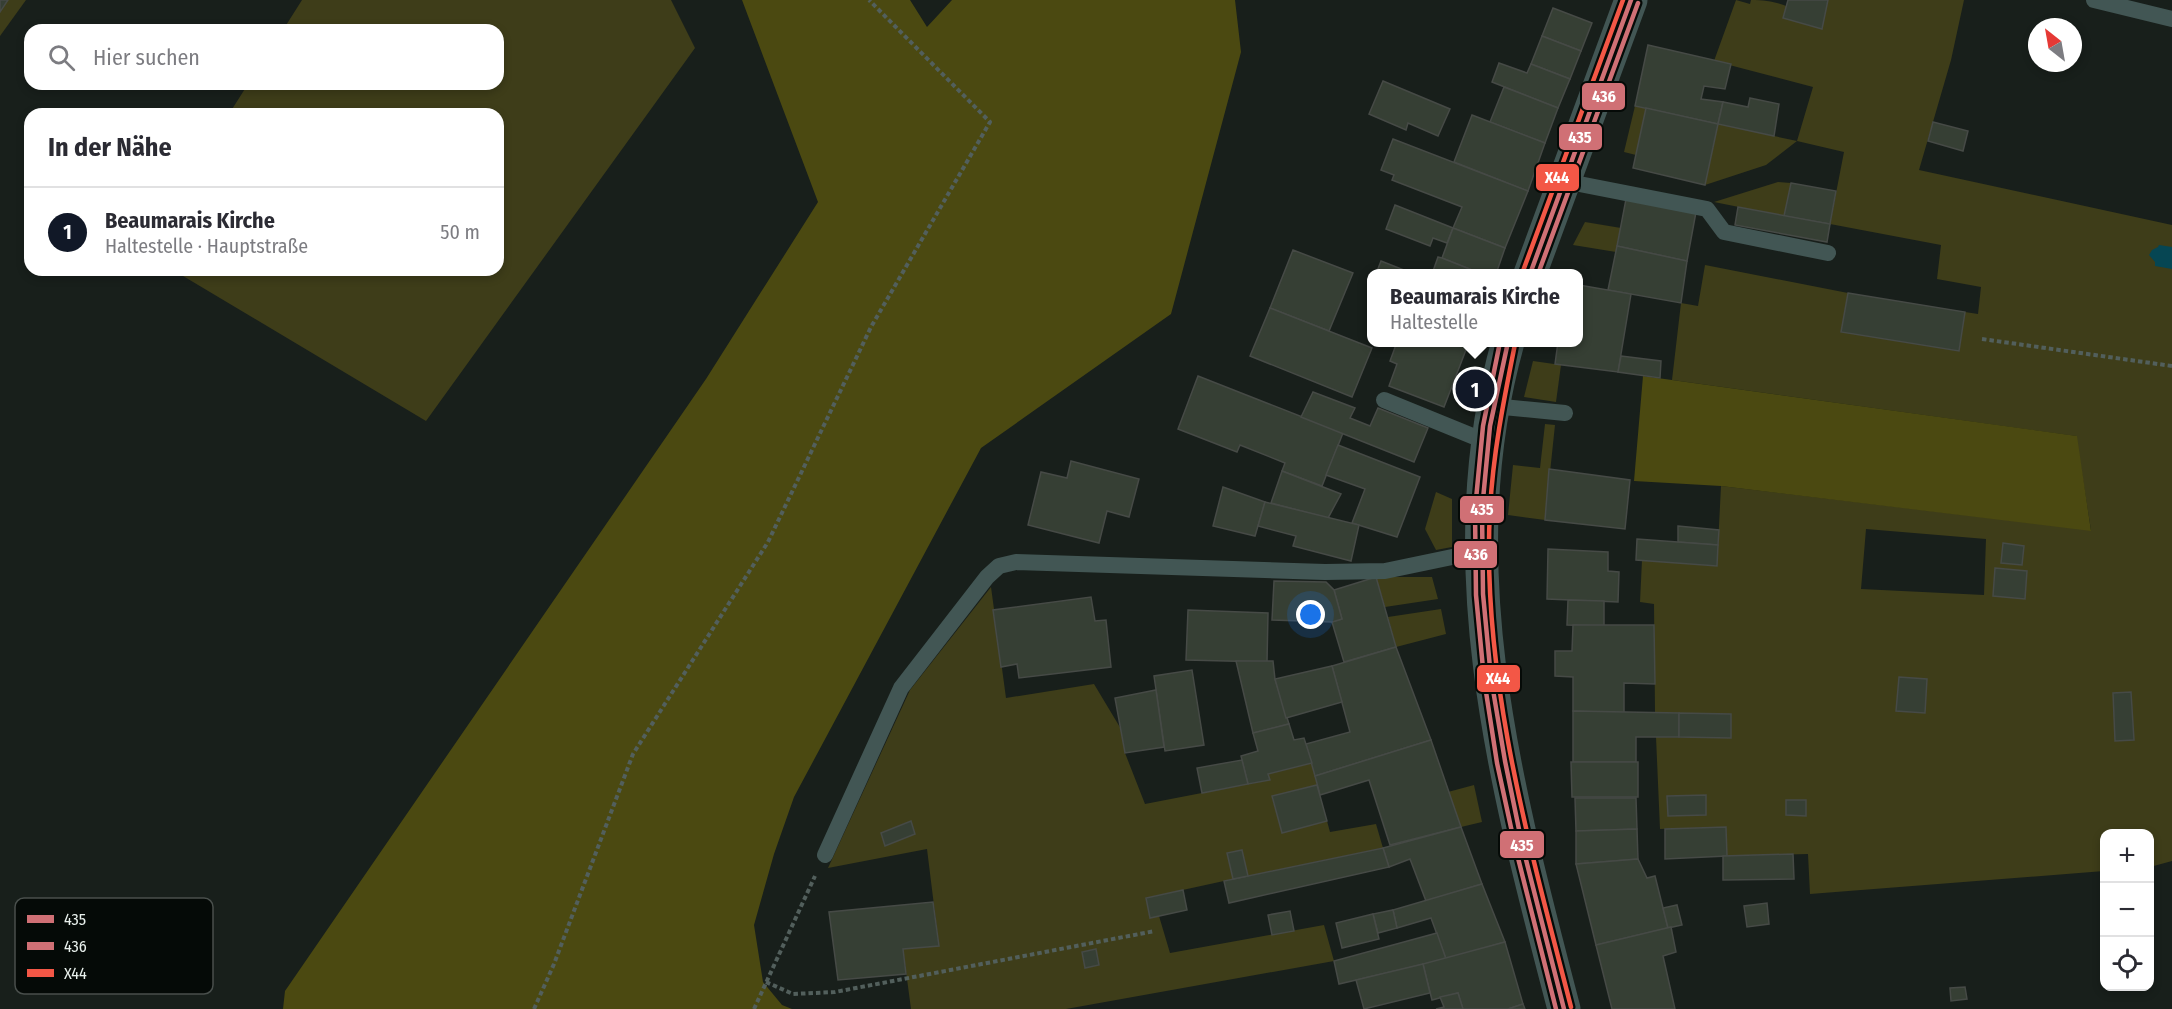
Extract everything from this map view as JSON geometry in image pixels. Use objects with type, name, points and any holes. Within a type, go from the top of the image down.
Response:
[{"type":"street","points":[[1531,269],[1631,0]]},
{"type":"street","points":[[1507,347],[1493,406],[1482,492],[1481,551],[1484,627],[1491,688],[1504,759],[1527,868],[1564,1009]]},
{"type":"lane","points":[[2094,0],[2172,19]]},
{"type":"lane","points":[[1564,181],[1707,209],[1724,232],[1828,253]]},
{"type":"lane","points":[[1384,400],[1487,442]]},
{"type":"lane","points":[[1493,406],[1565,413]]},
{"type":"lane","points":[[825,855],[901,688],[987,577],[999,566],[1016,562],[1325,572],[1385,571],[1481,551]]},
{"type":"path","points":[[534,1009],[555,964],[633,754],[768,542],[871,327],[990,122],[869,0]]},
{"type":"path","points":[[1982,339],[2172,366]]},
{"type":"path","points":[[754,1009],[825,855]]},
{"type":"path","points":[[766,982],[793,994],[835,992],[1155,931]]},
{"type":"shaded area","points":[[0,0],[26,0],[0,36]]},
{"type":"shaded area","points":[[302,0],[671,0],[695,48],[426,421],[183,276],[504,276],[504,108],[233,108],[244,90],[504,90],[504,24],[287,24]]},
{"type":"shaded area","points":[[742,0],[910,0],[927,27],[952,0],[1235,0],[1241,52],[1171,314],[981,448],[794,797],[774,854],[754,925],[763,982],[782,1005],[792,1009],[283,1009],[285,991],[706,379],[818,202]]},
{"type":"shaded area","points":[[1736,0],[1750,4],[1751,0],[1762,0],[1781,4],[1797,11],[1822,28],[1828,0],[1964,0],[1951,60],[1919,170],[2172,225],[2172,861],[2154,866],[2154,829],[2100,829],[2100,871],[1810,894],[1808,854],[1727,856],[1726,827],[1660,829],[1656,737],[1730,738],[1731,714],[1655,713],[1654,604],[1640,602],[1642,560],[1717,566],[1721,486],[2091,530],[2076,436],[1672,380],[1681,303],[1698,306],[1705,265],[1848,293],[1844,332],[1959,351],[1965,312],[1978,314],[1981,287],[1937,279],[1941,245],[1830,224],[1844,152],[1797,141],[1813,87],[1714,61]],"holes":[[[1866,529],[1986,539],[1984,595],[1861,589]],[[2131,692],[2134,740],[2116,741],[2113,693]],[[1705,795],[1706,815],[1668,816],[1667,796]]]},
{"type":"shaded area","points":[[1635,106],[1646,108],[1636,155],[1624,152]]},
{"type":"shaded area","points":[[1718,124],[1797,141],[1766,165],[1705,185]]},
{"type":"shaded area","points":[[1778,182],[1791,183],[1784,216],[1714,202]]},
{"type":"shaded area","points":[[1585,222],[1621,228],[1616,252],[1573,245]]},
{"type":"shaded area","points":[[1533,361],[1561,365],[1556,402],[1524,397]]},
{"type":"shaded area","points":[[1643,376],[2077,436],[2091,531],[1721,486],[1634,481]]},
{"type":"shaded area","points":[[1545,424],[1555,425],[1545,520],[1508,515],[1513,465],[1540,468]]},
{"type":"shaded area","points":[[1436,492],[1452,499],[1452,547],[1436,550],[1425,529]]},
{"type":"shaded area","points":[[1376,577],[1432,577],[1438,599],[1385,607]]},
{"type":"shaded area","points":[[991,587],[1006,698],[1094,684],[1121,729],[1125,753],[1145,804],[1269,780],[1268,774],[1312,763],[1317,785],[1272,797],[1282,832],[1327,821],[1330,832],[1376,824],[1383,848],[1248,876],[1242,850],[1227,853],[1233,879],[1146,898],[1150,918],[1159,916],[1170,953],[1324,925],[1334,961],[1066,1009],[911,1009],[903,949],[939,946],[927,849],[828,868],[910,690]],"holes":[[[1096,949],[1099,965],[1085,968],[1082,952]]]},
{"type":"shaded area","points":[[1441,609],[1446,634],[1396,647],[1388,617]]},
{"type":"shaded area","points":[[1474,785],[1482,822],[1461,827],[1448,792]]},
{"type":"water","points":[[2159,245],[2172,247],[2172,269],[2155,266],[2155,262],[2149,255]]},
{"type":"building","points":[[0,0],[8,0],[0,12]]},
{"type":"building","points":[[1788,0],[1828,0],[1822,29],[1783,18]]},
{"type":"building","points":[[1553,8],[1592,23],[1581,51],[1542,36]]},
{"type":"building","points":[[1542,36],[1581,51],[1570,79],[1531,64]]},
{"type":"building","points":[[1648,45],[1731,64],[1725,89],[1704,86],[1701,99],[1723,102],[1718,124],[1635,106]]},
{"type":"building","points":[[1499,63],[1527,73],[1531,64],[1570,79],[1558,108],[1492,82]]},
{"type":"building","points":[[1383,81],[1450,109],[1438,136],[1408,123],[1406,130],[1369,114]]},
{"type":"building","points":[[1504,87],[1558,108],[1545,143],[1490,122]]},
{"type":"building","points":[[1750,98],[1779,104],[1774,136],[1718,124],[1723,102],[1748,107]]},
{"type":"building","points":[[1646,108],[1718,124],[1705,185],[1633,168]]},
{"type":"building","points":[[1472,115],[1545,143],[1528,191],[1454,162]]},
{"type":"building","points":[[1933,122],[1968,131],[1963,151],[1928,141]]},
{"type":"building","points":[[1393,139],[1528,191],[1505,248],[1453,228],[1462,207],[1392,180],[1394,175],[1381,170]]},
{"type":"building","points":[[1791,183],[1836,191],[1830,224],[1784,216]]},
{"type":"building","points":[[1626,199],[1696,212],[1687,261],[1617,246]]},
{"type":"building","points":[[1395,205],[1453,228],[1447,243],[1433,238],[1430,246],[1386,229]]},
{"type":"building","points":[[1738,207],[1830,224],[1827,242],[1735,225]]},
{"type":"building","points":[[1453,228],[1505,248],[1498,269],[1470,269],[1442,258]]},
{"type":"building","points":[[1617,246],[1687,261],[1681,303],[1608,290]]},
{"type":"building","points":[[1293,250],[1353,273],[1329,331],[1270,308]]},
{"type":"building","points":[[1438,257],[1470,269],[1434,269]]},
{"type":"building","points":[[1381,261],[1401,269],[1378,269]]},
{"type":"building","points":[[1583,286],[1631,294],[1618,372],[1555,364],[1557,347],[1583,347]]},
{"type":"building","points":[[1848,293],[1965,312],[1959,351],[1841,332]]},
{"type":"building","points":[[1270,308],[1372,348],[1352,397],[1250,356]]},
{"type":"building","points":[[1395,347],[1467,347],[1444,407],[1389,386],[1397,364],[1390,361]]},
{"type":"building","points":[[1621,356],[1661,361],[1660,378],[1618,372]]},
{"type":"building","points":[[1198,376],[1343,433],[1322,486],[1282,471],[1285,463],[1240,445],[1237,452],[1178,429]]},
{"type":"building","points":[[1313,392],[1355,408],[1350,418],[1370,426],[1378,408],[1428,428],[1414,462],[1301,417]]},
{"type":"building","points":[[1338,445],[1420,477],[1397,537],[1352,523],[1365,489],[1326,475]]},
{"type":"building","points":[[1071,461],[1139,479],[1129,517],[1107,511],[1099,543],[1028,525],[1041,472],[1067,478]]},
{"type":"building","points":[[1549,469],[1630,480],[1625,529],[1545,520]]},
{"type":"building","points":[[1282,471],[1341,494],[1328,518],[1271,503]]},
{"type":"building","points":[[1223,487],[1265,502],[1255,536],[1213,526]]},
{"type":"building","points":[[1265,502],[1359,525],[1351,561],[1293,546],[1296,536],[1258,526]]},
{"type":"building","points":[[1678,526],[1719,530],[1718,545],[1678,542]]},
{"type":"building","points":[[1637,539],[1718,545],[1717,566],[1636,560]]},
{"type":"building","points":[[2003,543],[2024,546],[2022,565],[2001,563]]},
{"type":"building","points":[[1548,549],[1608,552],[1608,571],[1619,572],[1618,602],[1547,599]]},
{"type":"building","points":[[1995,568],[2027,571],[2025,599],[1993,596]]},
{"type":"building","points":[[1376,577],[1396,647],[1344,662],[1332,622],[1342,619],[1334,590]]},
{"type":"building","points":[[1274,581],[1326,582],[1334,590],[1342,619],[1332,622],[1272,620]]},
{"type":"building","points":[[1091,597],[1095,621],[1106,620],[1111,667],[1019,678],[1017,664],[1001,667],[993,610]]},
{"type":"building","points":[[1568,600],[1604,601],[1604,626],[1567,625]]},
{"type":"building","points":[[1188,610],[1268,613],[1267,662],[1186,660]]},
{"type":"building","points":[[1573,625],[1654,625],[1655,684],[1624,683],[1624,713],[1573,711],[1573,677],[1555,676],[1555,651],[1572,651]]},
{"type":"building","points":[[1396,647],[1431,740],[1315,776],[1306,744],[1350,732],[1332,666]]},
{"type":"building","points":[[1236,661],[1273,661],[1275,679],[1289,724],[1253,733]]},
{"type":"building","points":[[1332,666],[1342,702],[1286,718],[1275,679]]},
{"type":"building","points":[[1192,670],[1204,745],[1165,751],[1154,676]]},
{"type":"building","points":[[1899,677],[1927,679],[1925,713],[1896,711]]},
{"type":"building","points":[[1156,690],[1164,747],[1125,753],[1115,698]]},
{"type":"building","points":[[2131,692],[2134,740],[2115,741],[2113,693]]},
{"type":"building","points":[[1573,711],[1679,713],[1679,737],[1636,737],[1636,762],[1573,762]]},
{"type":"building","points":[[1679,713],[1731,714],[1731,738],[1679,737]]},
{"type":"building","points":[[1289,724],[1294,740],[1304,738],[1312,763],[1268,774],[1270,780],[1248,784],[1241,756],[1258,751],[1253,733]]},
{"type":"building","points":[[1431,740],[1461,827],[1390,845],[1369,780],[1320,795],[1315,776]]},
{"type":"building","points":[[1242,760],[1248,784],[1202,793],[1197,768]]},
{"type":"building","points":[[1571,762],[1638,762],[1638,797],[1572,797]]},
{"type":"building","points":[[1317,785],[1327,821],[1282,833],[1272,796]]},
{"type":"building","points":[[1706,795],[1706,815],[1668,816],[1667,796]]},
{"type":"building","points":[[1575,798],[1636,798],[1637,829],[1576,831]]},
{"type":"building","points":[[1786,800],[1806,800],[1806,816],[1786,815]]},
{"type":"building","points":[[911,821],[915,834],[885,846],[881,833]]},
{"type":"building","points":[[1461,827],[1482,884],[1426,901],[1410,859],[1389,867],[1383,848]]},
{"type":"building","points":[[1726,827],[1727,856],[1665,859],[1665,829]]},
{"type":"building","points":[[1637,829],[1638,859],[1576,864],[1576,831]]},
{"type":"building","points":[[1383,848],[1389,867],[1229,903],[1224,881]]},
{"type":"building","points":[[1242,850],[1248,876],[1233,879],[1227,853]]},
{"type":"building","points":[[1793,854],[1794,879],[1723,880],[1723,856]]},
{"type":"building","points":[[1638,859],[1647,878],[1655,876],[1668,928],[1596,945],[1576,864]]},
{"type":"building","points":[[1482,884],[1505,942],[1446,959],[1431,918],[1397,928],[1393,910]]},
{"type":"building","points":[[1183,890],[1187,910],[1150,918],[1146,898]]},
{"type":"building","points":[[933,902],[939,946],[903,949],[906,974],[838,980],[829,912]]},
{"type":"building","points":[[1767,903],[1769,924],[1747,927],[1744,906]]},
{"type":"building","points":[[1677,905],[1682,925],[1668,928],[1663,908]]},
{"type":"building","points":[[1393,910],[1397,928],[1378,933],[1373,914]]},
{"type":"building","points":[[1290,911],[1294,931],[1272,935],[1268,915]]},
{"type":"building","points":[[1373,914],[1379,939],[1342,948],[1336,923]]},
{"type":"building","points":[[1671,927],[1676,952],[1663,956],[1675,1009],[1612,1009],[1596,945]]},
{"type":"building","points":[[1437,933],[1446,959],[1339,984],[1334,961]]},
{"type":"building","points":[[1505,942],[1523,1004],[1508,1009],[1463,1009],[1458,993],[1432,1000],[1423,964]]},
{"type":"building","points":[[1096,949],[1099,965],[1085,968],[1082,952]]},
{"type":"building","points":[[1423,964],[1430,993],[1364,1009],[1356,980]]},
{"type":"building","points":[[1965,987],[1967,999],[1951,1001],[1950,988]]},
{"type":"building","points":[[1458,993],[1463,1009],[1436,1009],[1444,1007],[1440,997]]},
{"type":"building","points":[[1523,1004],[1525,1009],[1508,1009]]},
{"type":"transit line","name":"X44","points":[[1524,269],[1623,0]]},
{"type":"transit line","name":"435","points":[[1532,269],[1631,0]]},
{"type":"transit line","name":"436","points":[[1540,269],[1638,3]]},
{"type":"transit line","name":"436","points":[[1499,347],[1483,426],[1475,510],[1476,595],[1484,679],[1497,763],[1515,846],[1556,1009]]},
{"type":"transit line","name":"435","points":[[1507,347],[1490,426],[1482,510],[1483,594],[1491,678],[1505,761],[1522,844],[1564,1009]]},
{"type":"transit line","name":"X44","points":[[1514,347],[1491,489],[1489,573],[1493,636],[1501,698],[1525,823],[1571,1007]]},
{"type":"place","name":"Beaumarais Kirche","points":[[1475,389]]}]
